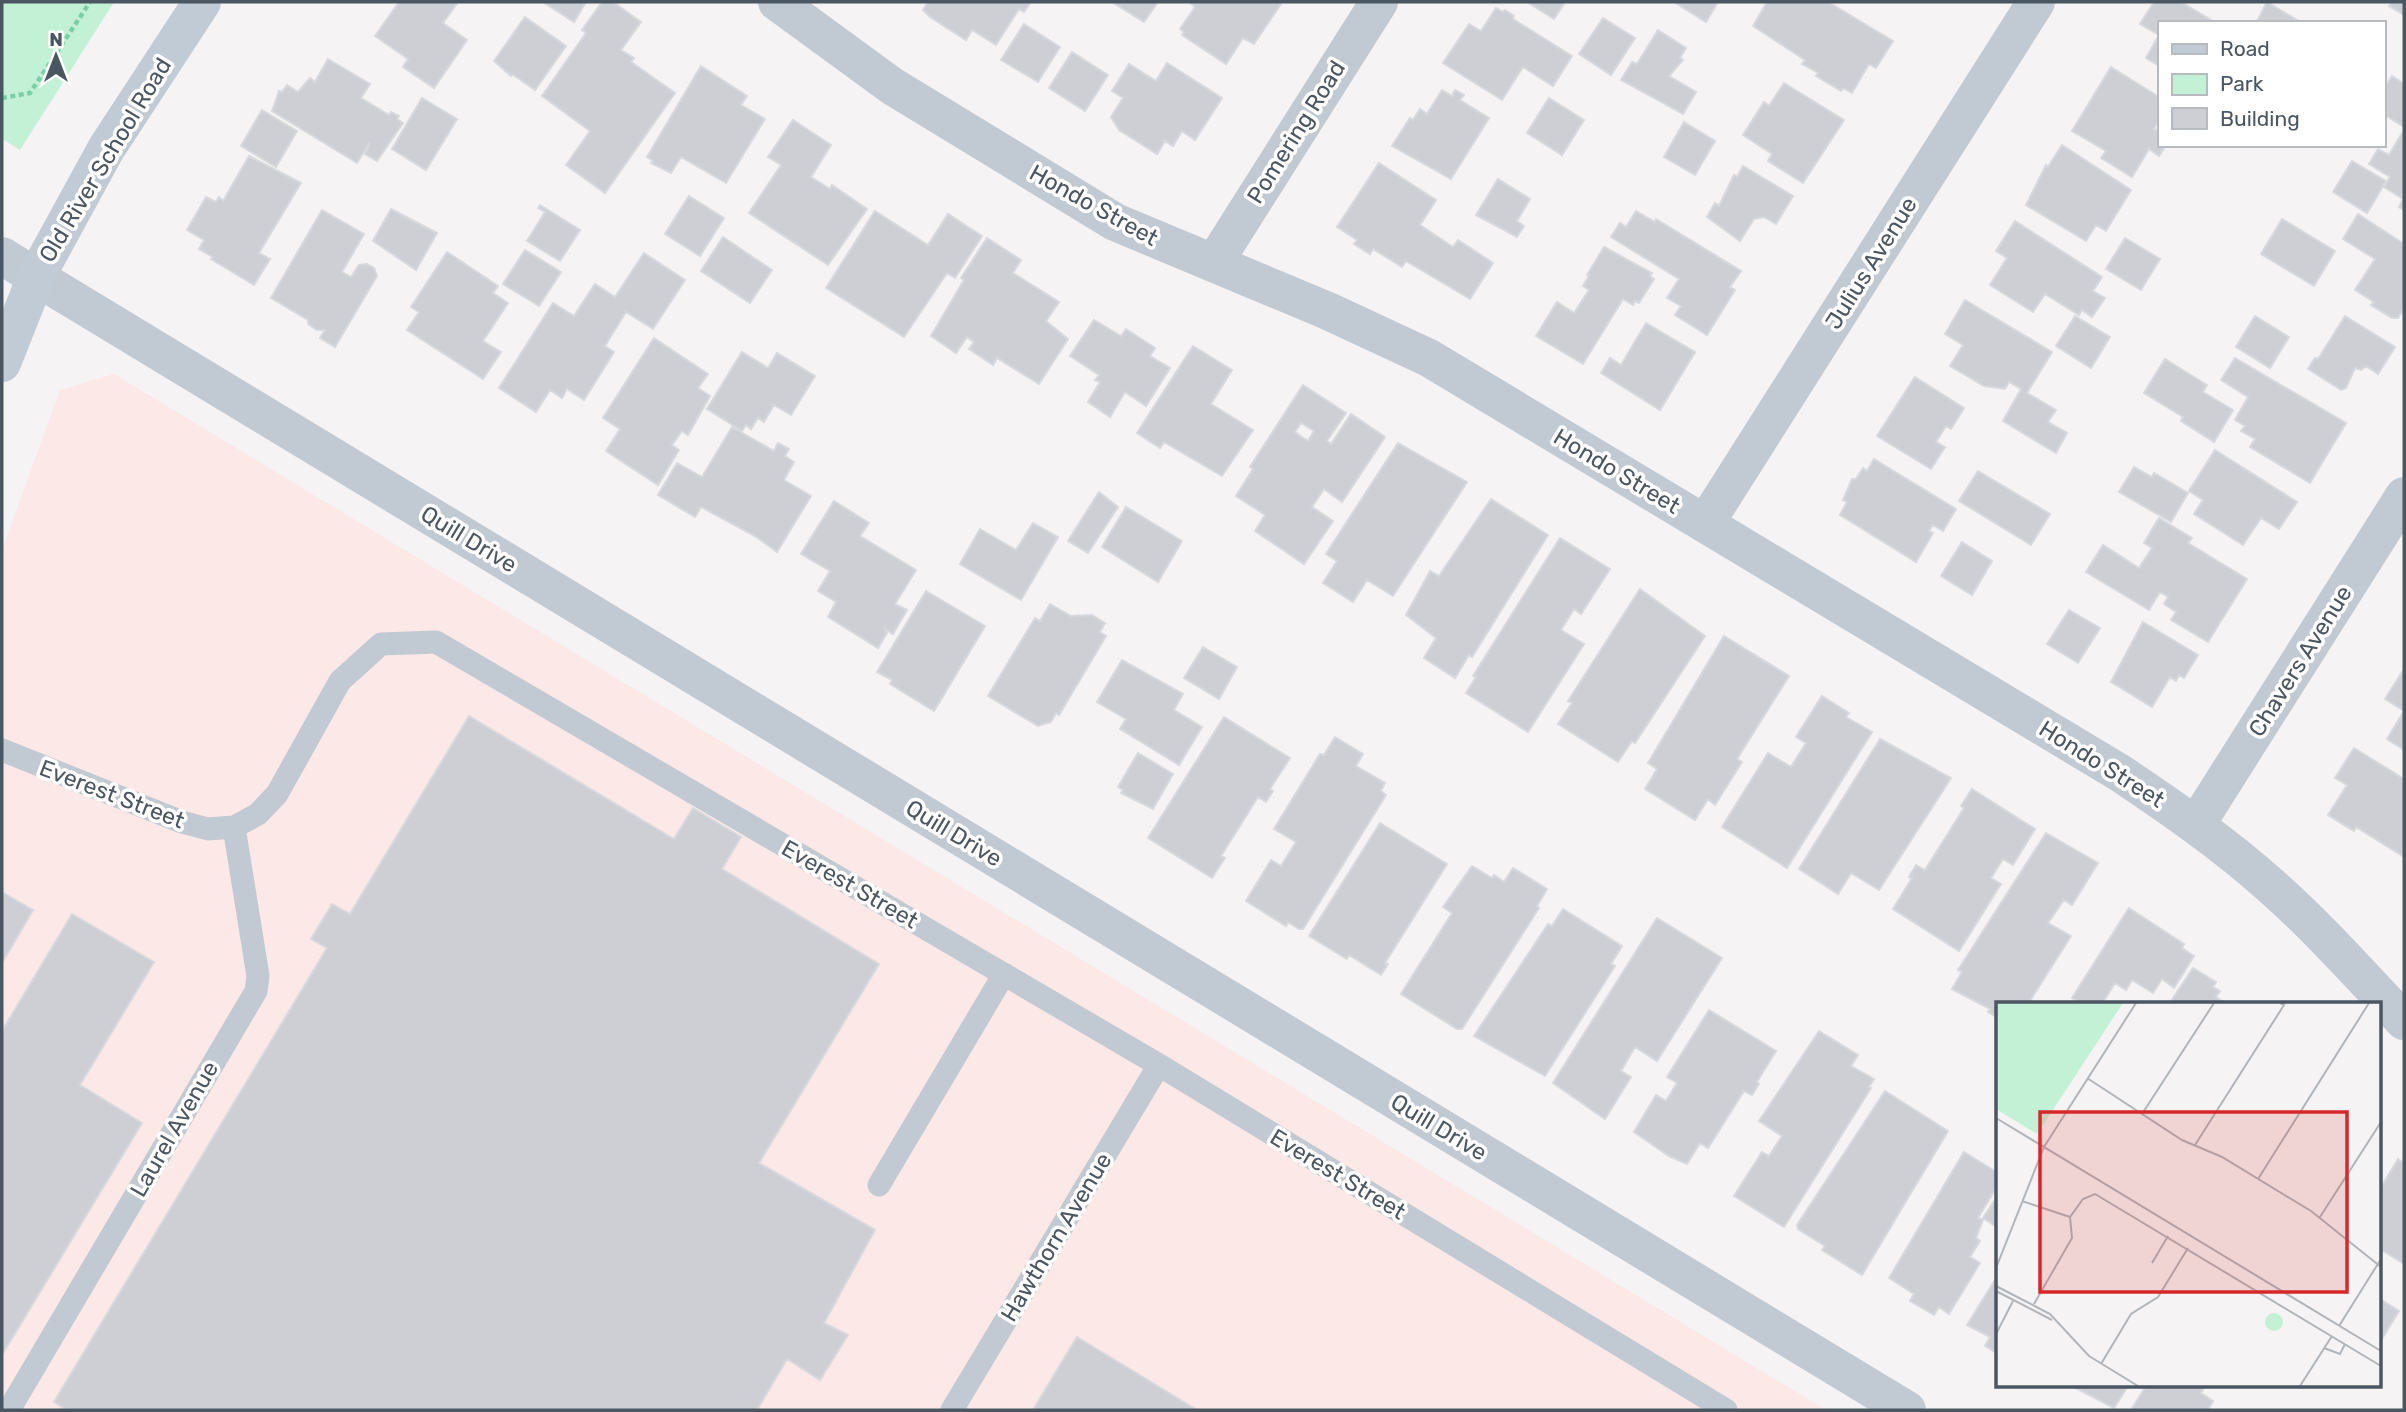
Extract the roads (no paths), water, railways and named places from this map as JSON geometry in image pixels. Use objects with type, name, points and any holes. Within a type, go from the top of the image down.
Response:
[{"type":"main road","name":"Old River School Road","points":[[2,363],[36,277],[106,149],[202,2]]},
{"type":"street","name":"Pomering Road","points":[[1213,263],[1379,2]]},
{"type":"street","name":"Julius Avenue","points":[[1705,524],[2036,2]]},
{"type":"street","name":"Hondo Street","points":[[794,7],[892,86],[1115,222],[1429,358],[2120,773],[2196,825],[2269,884],[2327,938],[2404,1021]]},
{"type":"street","name":"Quill Drive","points":[[2,256],[1907,1410]]},
{"type":"street","name":"Chavers Avenue","points":[[2196,825],[2404,496]]},
{"type":"lane","name":"Everest Street","points":[[2,750],[182,822],[208,829],[234,827],[258,814],[277,794],[340,681],[381,644],[436,642],[1159,1065],[1726,1410]]},
{"type":"lane","name":"Laurel Avenue","points":[[9,1410],[256,990],[258,976],[234,827]]},
{"type":"lane","points":[[879,1185],[1004,974]]},
{"type":"lane","name":"Hawthorn Avenue","points":[[952,1410],[1159,1065]]}]
